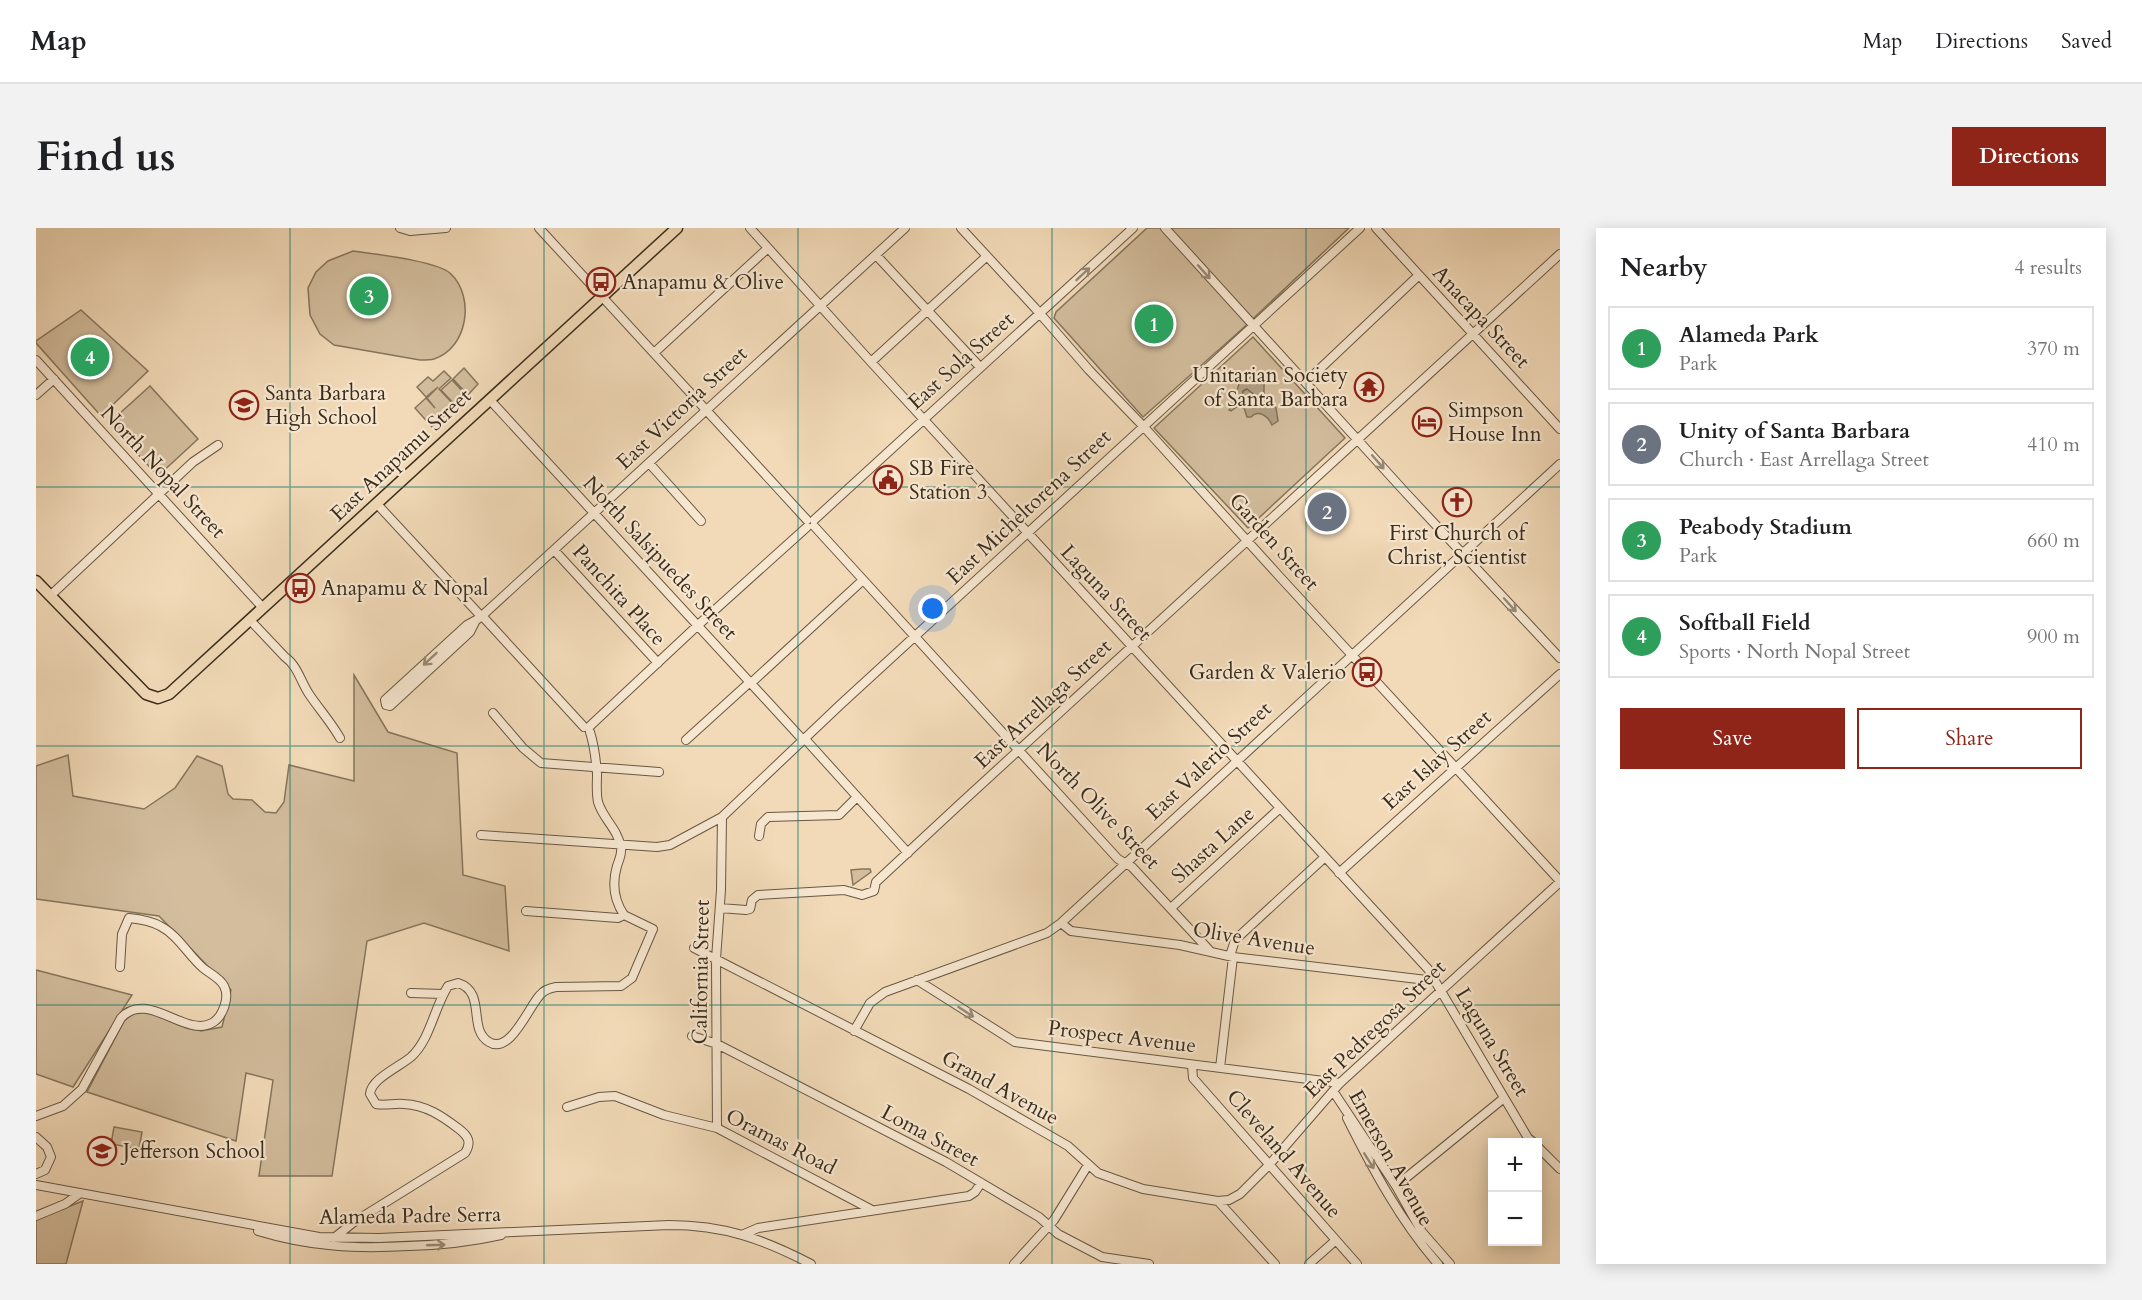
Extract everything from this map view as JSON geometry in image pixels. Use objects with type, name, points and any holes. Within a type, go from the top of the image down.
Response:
[{"type":"main road","name":"East Anapamu Street","points":[[50,596],[146,694],[158,698],[170,694],[677,228]]},
{"type":"main road","points":[[36,581],[50,596]]},
{"type":"street","points":[[400,228],[410,231],[444,228]]},
{"type":"street","name":"North Olive Street","points":[[539,228],[1118,859],[1132,867],[1210,951]]},
{"type":"street","name":"Laguna Street","points":[[750,228],[1428,969],[1528,1138]]},
{"type":"street","name":"East Victoria Street","points":[[480,618],[467,625],[385,700],[386,705],[390,706],[470,632],[480,618],[905,228]]},
{"type":"street","name":"Garden Street","points":[[961,228],[1560,881]]},
{"type":"street","name":"East Sola Street","points":[[588,728],[1133,228]]},
{"type":"street","points":[[1165,228],[1358,438],[1409,497],[1560,658]]},
{"type":"street","name":"East Micheltorena Street","points":[[481,835],[657,847],[670,845],[722,817],[1360,228]]},
{"type":"street","name":"Anacapa Street","points":[[1376,228],[1560,429]]},
{"type":"street","points":[[654,353],[768,248]]},
{"type":"street","name":"East Arrellaga Street","points":[[720,908],[750,909],[752,900],[758,895],[844,890],[862,895],[874,891],[876,882],[1560,254]]},
{"type":"street","points":[[876,255],[980,367]]},
{"type":"street","points":[[871,362],[987,256]]},
{"type":"street","points":[[1306,382],[1418,276]]},
{"type":"street","name":"North Nopal Street","points":[[36,360],[263,608]]},
{"type":"street","points":[[36,395],[54,379]]},
{"type":"street","name":"North Salsipuedes Street","points":[[490,400],[908,853]]},
{"type":"street","points":[[50,596],[194,462],[218,445]]},
{"type":"street","points":[[649,463],[701,521]]},
{"type":"street","name":"East Valerio Street","points":[[854,1031],[870,1003],[885,992],[1047,933],[1061,923],[1560,464]]},
{"type":"street","points":[[334,1238],[354,1222],[467,1150],[469,1144],[466,1135],[440,1115],[417,1106],[376,1104],[369,1095],[373,1084],[416,1052],[443,994],[451,984],[458,983],[465,986],[476,1001],[482,1035],[493,1044],[503,1043],[512,1036],[538,997],[548,989],[617,987],[627,984],[632,978],[653,929],[624,915],[618,905],[614,889],[615,872],[621,854],[620,845],[615,831],[598,803],[597,769],[588,728],[480,618],[377,504]]},
{"type":"street","name":"Panchita Place","points":[[554,550],[658,663]]},
{"type":"street","points":[[686,740],[863,580]]},
{"type":"street","points":[[250,620],[291,661],[307,691],[340,738]]},
{"type":"street","name":"East Islay Street","points":[[1340,873],[1560,674]]},
{"type":"street","points":[[493,712],[538,762],[597,769],[659,772]]},
{"type":"street","points":[[759,836],[760,824],[768,817],[839,814],[857,797]]},
{"type":"street","name":"Shasta Lane","points":[[1171,908],[1280,808]]},
{"type":"street","name":"California Street","points":[[717,1128],[716,959],[720,908],[722,817]]},
{"type":"street","points":[[1220,1068],[1235,940],[1325,857]]},
{"type":"street","name":"East Pedregosa Street","points":[[1218,1200],[1229,1200],[1240,1194],[1269,1165],[1340,1083],[1438,985],[1560,881]]},
{"type":"street","points":[[526,911],[618,918],[624,915]]},
{"type":"street","points":[[36,1116],[63,1106],[82,1089],[121,1018],[129,1011],[147,1009],[194,1025],[205,1026],[218,1019],[223,1010],[226,993],[224,985],[193,959],[171,934],[153,923],[129,918],[122,934],[120,967]]},
{"type":"street","name":"Olive Avenue","points":[[1061,923],[1071,931],[1438,985]]},
{"type":"street","name":"Grand Avenue","points":[[693,948],[969,1089],[1068,1146],[1098,1173],[1138,1188],[1218,1200]]},
{"type":"street","name":"Prospect Avenue","points":[[917,980],[1015,1042],[1340,1083]]},
{"type":"street","points":[[411,993],[443,994]]},
{"type":"street","name":"Loma Street","points":[[692,1036],[717,1044],[946,1162],[1040,1217],[1058,1234],[1105,1258],[1149,1264]]},
{"type":"street","name":"Cleveland Avenue","points":[[1192,1065],[1194,1078],[1357,1264]]},
{"type":"street","name":"Emerson Avenue","points":[[1333,1091],[1396,1186],[1422,1232],[1450,1264]]},
{"type":"street","name":"Emerson Avenue","points":[[1333,1091],[1364,1153],[1415,1239],[1438,1264]]},
{"type":"street","name":"Oramas Road","points":[[567,1107],[599,1097],[615,1096],[664,1115],[717,1128],[872,1210]]},
{"type":"street","points":[[1396,1186],[1504,1098]]},
{"type":"street","points":[[36,1137],[47,1147],[51,1157],[45,1170],[36,1174]]},
{"type":"street","points":[[1542,1151],[1560,1169]]},
{"type":"street","points":[[1014,1264],[1049,1225],[1088,1165]]},
{"type":"street","points":[[744,1234],[758,1228],[969,1196],[981,1183]]},
{"type":"street","name":"Alameda Padre Serra","points":[[36,1185],[305,1235],[334,1238],[677,1225],[711,1227],[744,1234],[781,1248],[811,1264]]},
{"type":"street","name":"Alameda Padre Serra","points":[[36,1190],[65,1195],[79,1194]]},
{"type":"street","points":[[36,1216],[65,1204],[79,1194]]},
{"type":"street","points":[[1218,1200],[1275,1264]]},
{"type":"street","name":"Alameda Padre Serra","points":[[234,1222],[289,1239],[319,1245],[355,1248],[459,1244],[516,1232]]},
{"type":"street","points":[[1309,1264],[1336,1240]]},
{"type":"shaded area","points":[[1147,228],[1349,228],[1241,330],[1143,417],[1054,318],[1056,312]]},
{"type":"shaded area","points":[[353,251],[433,265],[451,274],[459,284],[465,308],[461,333],[445,353],[434,359],[420,360],[334,345],[320,334],[310,315],[308,288],[316,272],[328,261]]},
{"type":"shaded area","points":[[81,310],[148,371],[101,416],[36,343]]},
{"type":"shaded area","points":[[1253,337],[1345,438],[1248,528],[1154,428]]},
{"type":"shaded area","points":[[464,368],[478,384],[468,395],[453,379]]},
{"type":"shaded area","points":[[444,371],[451,378],[439,389],[455,406],[432,427],[415,408],[426,398],[435,408],[427,398],[438,387],[426,397],[417,387],[428,377],[433,381]]},
{"type":"shaded area","points":[[452,380],[467,396],[456,406],[441,390]]},
{"type":"shaded area","points":[[150,386],[198,439],[158,476],[109,423]]},
{"type":"shaded area","points":[[354,675],[388,732],[457,753],[463,875],[505,886],[509,951],[424,923],[367,941],[332,1176],[259,1176],[273,1080],[246,1073],[236,1141],[87,1092],[124,1021],[134,1013],[147,1012],[201,1031],[222,1027],[231,990],[159,916],[36,899],[36,766],[68,755],[73,796],[144,809],[175,788],[197,756],[222,766],[228,794],[233,799],[252,800],[265,812],[276,813],[284,802],[289,765],[354,781]]},
{"type":"shaded area","points":[[870,869],[871,872],[853,885],[851,870]]},
{"type":"shaded area","points":[[36,970],[132,995],[73,1087],[36,1074]]},
{"type":"shaded area","points":[[114,1127],[142,1132],[139,1149],[111,1144]]},
{"type":"shaded area","points":[[83,1201],[66,1264],[36,1264],[36,1219]]},
{"type":"water","points":[[1254,375],[1262,378],[1264,396],[1276,408],[1278,421],[1272,425],[1265,416],[1260,414],[1247,417],[1244,408],[1238,406],[1229,410],[1239,384]]},
{"type":"place","name":"Anapamu & Olive","points":[[601,282]]},
{"type":"place","name":"Peabody Stadium","points":[[369,296]]},
{"type":"place","name":"Alameda Park","points":[[1154,324]]},
{"type":"place","name":"Softball Field","points":[[90,357]]},
{"type":"place","name":"Unitarian Society of Santa Barbara","points":[[1369,387]]},
{"type":"place","name":"Santa Barbara High School","points":[[244,405]]},
{"type":"place","name":"Simpson House Inn","points":[[1427,422]]},
{"type":"place","name":"SB Fire Station 3","points":[[888,480]]},
{"type":"place","name":"First Church of Christ, Scientist","points":[[1457,502]]},
{"type":"place","name":"Unity of Santa Barbara","points":[[1327,512]]},
{"type":"place","name":"Anapamu & Nopal","points":[[300,588]]},
{"type":"place","name":"Garden & Valerio","points":[[1367,672]]},
{"type":"place","name":"Jefferson School","points":[[102,1151]]}]
